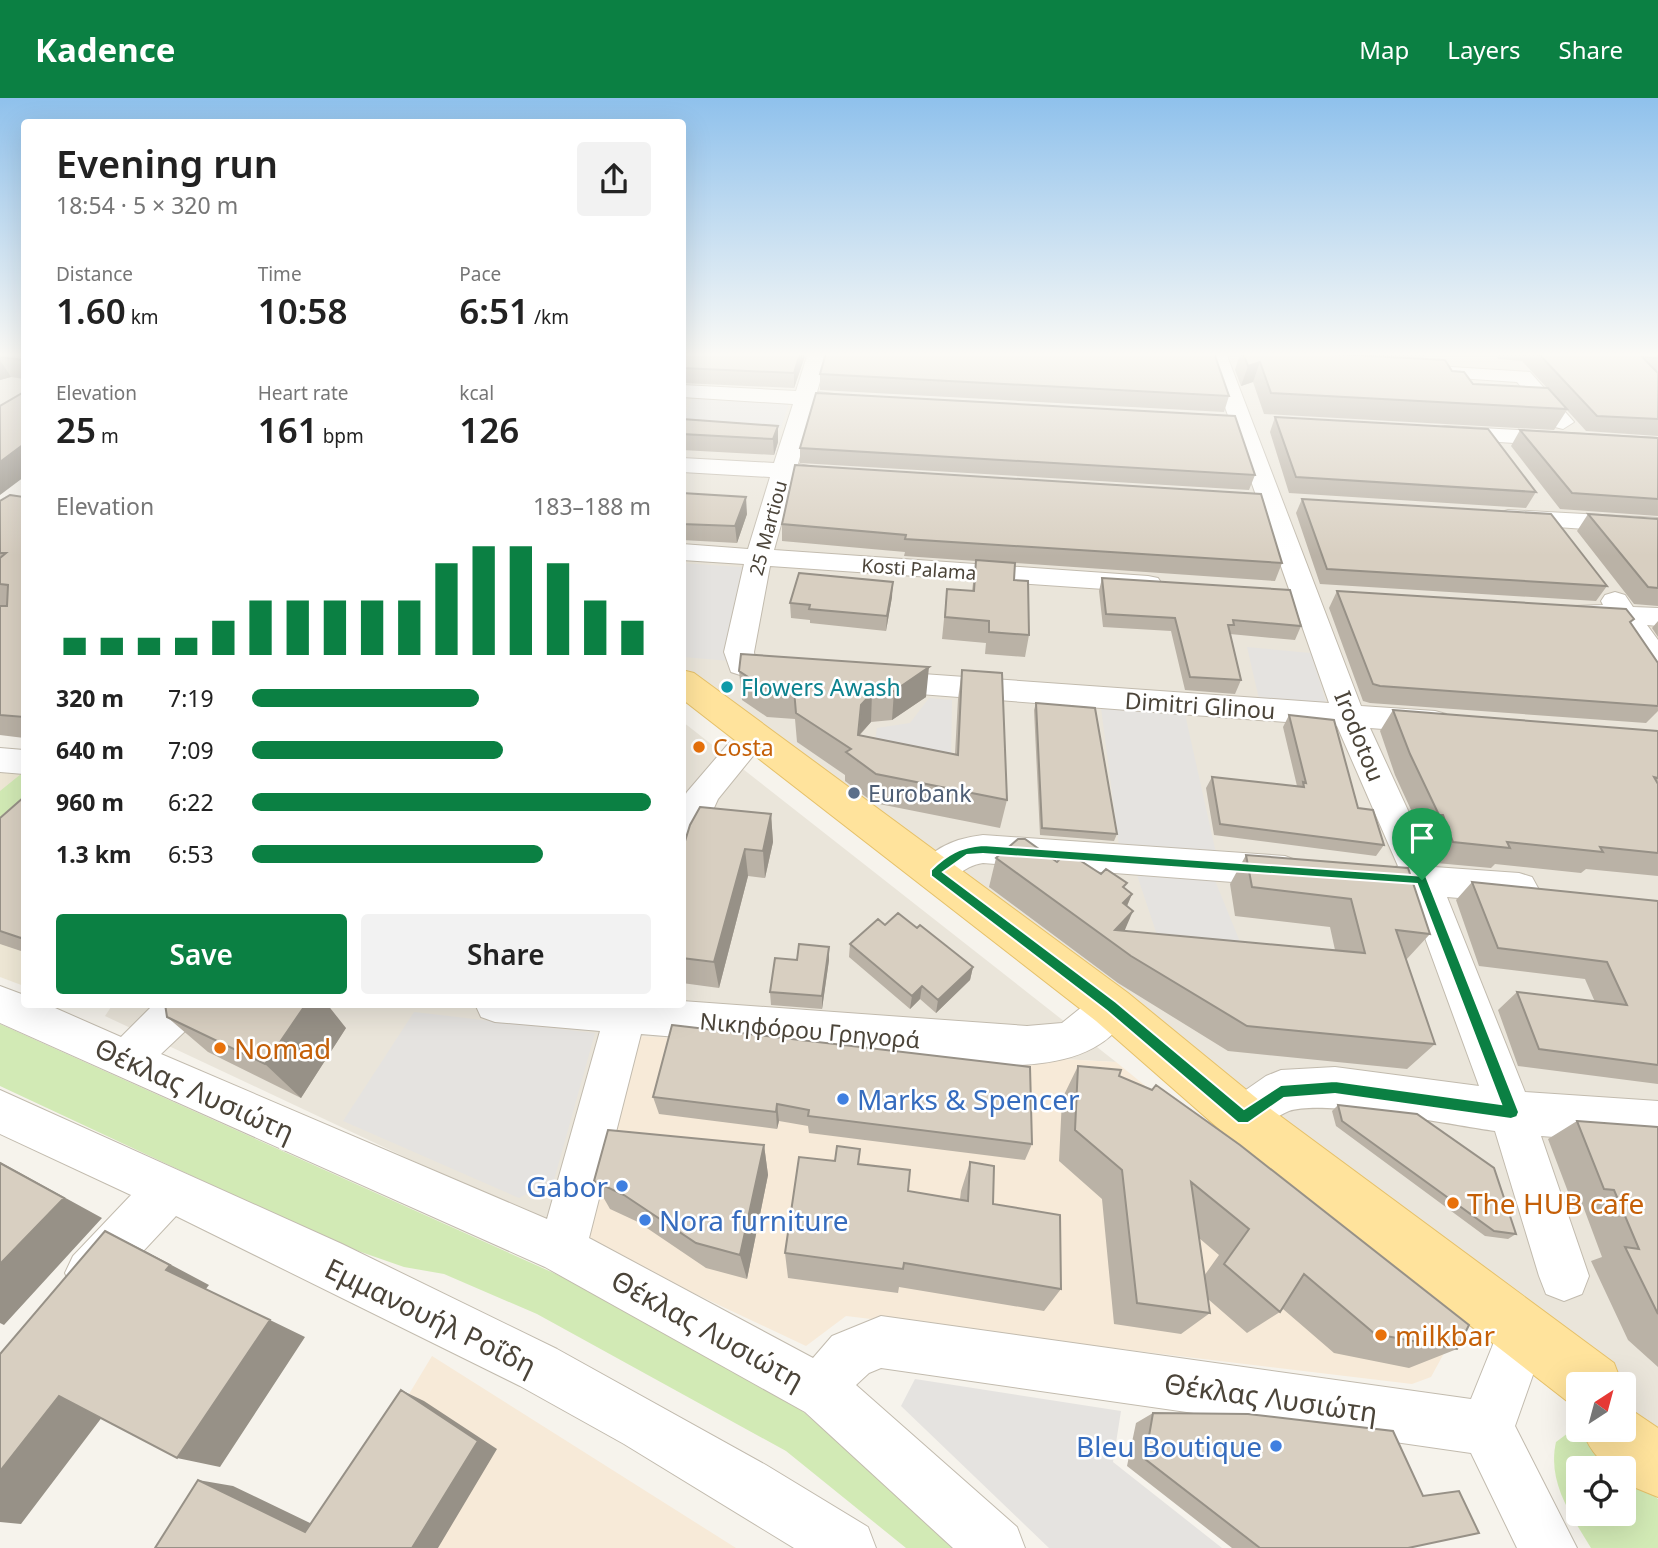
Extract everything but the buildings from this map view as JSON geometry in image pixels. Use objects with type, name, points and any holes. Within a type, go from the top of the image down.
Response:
[{"type":"main road","points":[[686,684],[935,873],[1514,1355],[1566,1395]]},
{"type":"main road","points":[[686,708],[1243,1118],[1577,1372]]},
{"type":"main road","points":[[1636,1417],[1658,1433]]},
{"type":"main road","points":[[1627,1442],[1658,1466]]},
{"type":"street","name":"25 Martiou","points":[[798,421],[759,557],[739,652],[742,665],[764,672],[806,675]]},
{"type":"street","name":"Irodotou","points":[[1240,421],[1308,595],[1349,716],[1422,880],[1511,1112],[1564,1276]]},
{"type":"street","points":[[1561,421],[1579,441]]},
{"type":"street","points":[[769,432],[794,434]]},
{"type":"street","points":[[1419,432],[1658,445]]},
{"type":"street","points":[[1488,436],[1504,457]]},
{"type":"street","points":[[686,465],[824,473]]},
{"type":"street","points":[[1528,489],[1568,542]]},
{"type":"street","points":[[1482,517],[1658,526]]},
{"type":"street","name":"Kosti Palama","points":[[686,552],[1171,586]]},
{"type":"street","points":[[1600,583],[1658,661]]},
{"type":"street","points":[[1556,611],[1658,617]]},
{"type":"street","name":"Dimitri Glinou","points":[[848,678],[1470,725]]},
{"type":"street","points":[[686,822],[716,776],[741,751]]},
{"type":"street","points":[[0,760],[21,762]]},
{"type":"street","points":[[935,873],[949,860],[965,851],[983,849],[1312,873]]},
{"type":"street","points":[[1367,876],[1547,891]]},
{"type":"street","name":"Θέκλας Λυσιώτη","points":[[0,1004],[562,1250],[824,1393],[835,1366],[849,1352],[881,1342],[1487,1428]]},
{"type":"street","points":[[128,1059],[180,1008]]},
{"type":"street","name":"Νικηφόρου Γρηγορά","points":[[601,1008],[1009,1046],[1053,1046],[1078,1038],[1104,1015]]},
{"type":"street","points":[[562,1250],[627,1009]]},
{"type":"street","points":[[1243,1118],[1281,1091],[1335,1088],[1511,1112],[1658,1123]]},
{"type":"street","name":"Εμμανουήλ Ροΐδη","points":[[0,1111],[478,1337],[755,1487],[847,1548]]},
{"type":"street","points":[[56,1310],[169,1189]]},
{"type":"street","points":[[1514,1355],[1487,1428],[1548,1548]]},
{"type":"street","points":[[824,1393],[996,1548]]},
{"type":"shaded area","points":[[686,421],[1658,421],[1658,1430],[1636,1413],[1636,1372],[1581,1372],[686,700]]},
{"type":"shaded area","points":[[686,421],[783,421],[781,428],[686,422]]},
{"type":"shaded area","points":[[686,563],[753,568],[730,661],[686,657]]},
{"type":"shaded area","points":[[1247,647],[1311,653],[1327,705],[1259,699]]},
{"type":"shaded area","points":[[929,698],[952,700],[951,768],[873,755],[877,728],[910,723]]},
{"type":"shaded area","points":[[1101,708],[1185,714],[1216,853],[1119,846]]},
{"type":"shaded area","points":[[686,724],[1116,1062],[639,1036],[581,1240],[105,1016],[110,1008],[686,1008]]},
{"type":"shaded area","points":[[0,768],[21,770],[21,985],[0,977]]},
{"type":"shaded area","points":[[1137,875],[1214,878],[1247,959],[1164,956]]},
{"type":"shaded area","points":[[414,1012],[595,1033],[554,1180],[519,1198],[343,1121]]},
{"type":"shaded area","points":[[638,1036],[1116,1062],[1430,1317],[1443,1355],[1431,1377],[1412,1384],[846,1316],[806,1346],[581,1240]]},
{"type":"shaded area","points":[[432,1356],[736,1548],[316,1548]]},
{"type":"shaded area","points":[[915,1379],[1121,1411],[1113,1462],[1222,1548],[1049,1548],[901,1406]]},
{"type":"green space","points":[[21,774],[21,840],[0,859],[0,791]]},
{"type":"green space","points":[[0,1024],[676,1328],[792,1402],[960,1548],[906,1548],[786,1451],[537,1314],[444,1274],[404,1267],[338,1244],[0,1086]]},
{"type":"green space","points":[[1566,1434],[1566,1442],[1590,1442],[1610,1456],[1566,1456],[1566,1504],[1558,1484],[1554,1457],[1556,1442]]},
{"type":"green space","points":[[1636,1479],[1658,1499],[1658,1548],[1591,1548],[1578,1526],[1636,1526]]},
{"type":"place","name":"Flowers Awash","points":[[727,687]]},
{"type":"place","name":"Costa","points":[[699,747]]},
{"type":"place","name":"Eurobank","points":[[854,793]]},
{"type":"place","name":"Nomad","points":[[220,1048]]},
{"type":"place","name":"Marks & Spencer","points":[[843,1099]]},
{"type":"place","name":"Gabor","points":[[622,1186]]},
{"type":"place","name":"The HUB cafe","points":[[1453,1203]]},
{"type":"place","name":"Nora furniture","points":[[645,1220]]},
{"type":"place","name":"milkbar","points":[[1381,1335]]},
{"type":"place","name":"Bleu Boutique","points":[[1276,1446]]},
{"type":"route","points":[[983,849],[1422,880],[1511,1112],[1335,1088],[1281,1091],[1243,1118],[1112,1007],[935,873],[949,860],[965,851],[983,849]]}]
